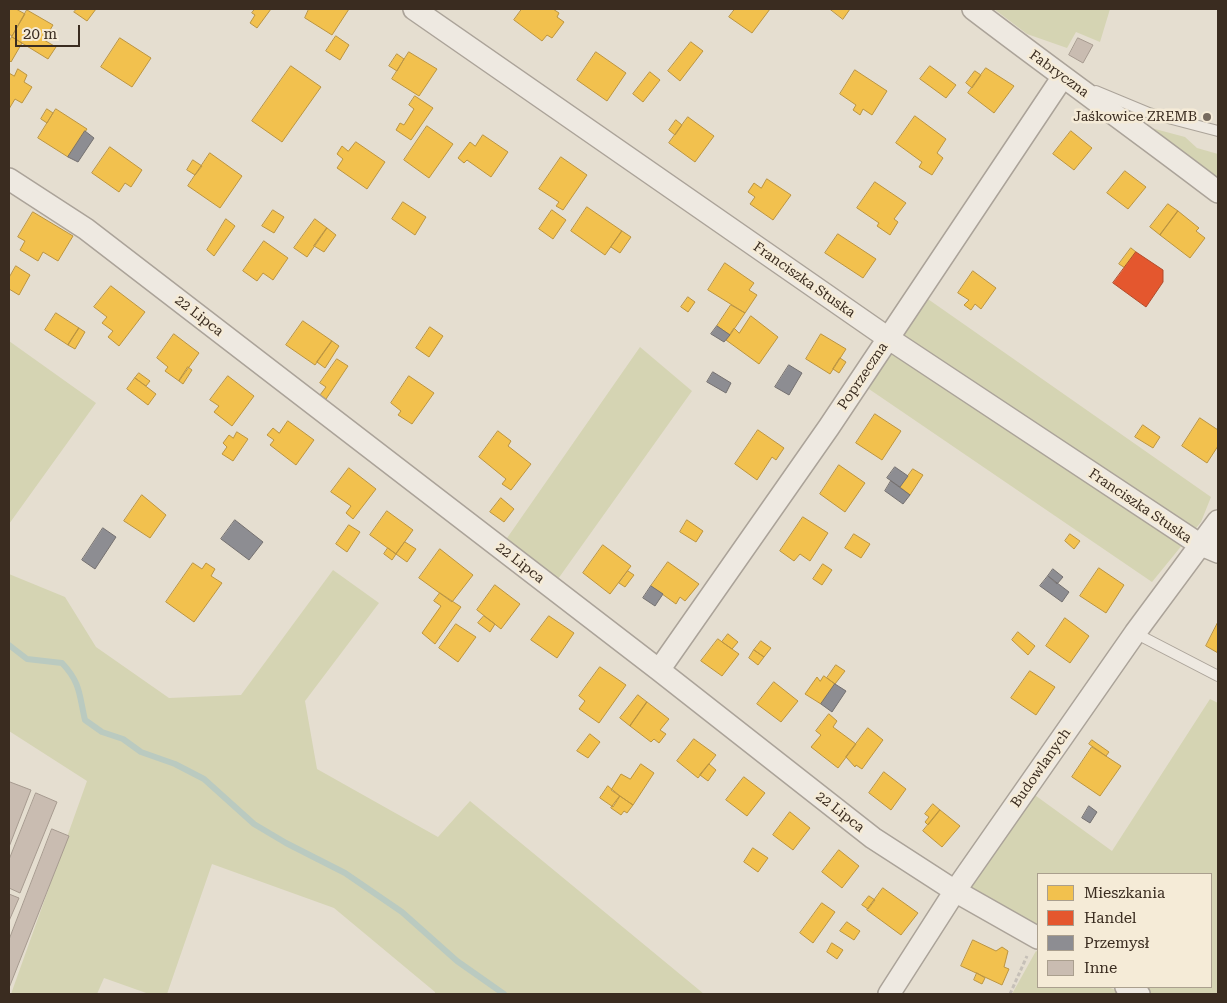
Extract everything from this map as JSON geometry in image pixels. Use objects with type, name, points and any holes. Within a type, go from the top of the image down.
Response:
[{"type":"street","name":"Franciszka Stuska","points":[[414,9],[888,338],[1209,548]]},
{"type":"street","name":"Fabryczna","points":[[973,9],[1062,78],[1136,130],[1218,192]]},
{"type":"street","name":"Poprzeczna","points":[[659,670],[829,427],[1062,78]]},
{"type":"street","name":"22 Lipca","points":[[9,179],[86,229],[874,838],[955,891],[1037,937]]},
{"type":"street","points":[[1209,548],[1218,521]]},
{"type":"street","name":"Budowlanych","points":[[889,994],[955,891],[1134,633],[1209,548]]},
{"type":"street","points":[[1128,988],[1139,994]]},
{"type":"lane","points":[[1062,78],[1149,113],[1218,131]]},
{"type":"lane","points":[[1134,633],[1218,676]]},
{"type":"path","points":[[1010,994],[1037,937]]},
{"type":"green space","points":[[994,9],[1110,9],[1100,42],[1076,32],[1067,48],[1027,34]]},
{"type":"green space","points":[[1140,125],[1185,137],[1197,148],[1218,154],[1218,185]]},
{"type":"green space","points":[[925,297],[1211,497],[1201,522],[1152,582],[866,387]]},
{"type":"green space","points":[[9,341],[96,403],[9,524]]},
{"type":"green space","points":[[640,347],[692,391],[558,579],[505,541]]},
{"type":"green space","points":[[333,570],[379,603],[305,701],[317,769],[438,837],[470,801],[704,994],[435,994],[435,992],[334,908],[212,864],[167,994],[149,994],[104,978],[97,994],[11,994],[87,781],[9,731],[9,574],[65,597],[96,647],[169,698],[241,695]]},
{"type":"green space","points":[[1210,699],[1218,703],[1218,994],[1012,994],[1036,951],[1037,988],[1110,988],[1118,991],[1120,988],[1212,988],[1212,873],[1037,873],[1037,927],[966,888],[1032,793],[1112,851]]},
{"type":"building: Mieszkania","points":[[9,9],[16,9],[25,14],[12,36],[9,34]]},
{"type":"building: Mieszkania","points":[[77,9],[96,9],[87,21],[74,12]]},
{"type":"building: Mieszkania","points":[[255,9],[271,9],[257,28],[250,23],[255,15],[252,13]]},
{"type":"building: Mieszkania","points":[[309,9],[349,9],[332,35],[305,18]]},
{"type":"building: Mieszkania","points":[[522,9],[553,9],[559,13],[557,17],[564,22],[552,38],[547,35],[542,41],[514,20]]},
{"type":"building: Mieszkania","points":[[735,9],[770,9],[752,33],[729,17]]},
{"type":"building: Mieszkania","points":[[830,9],[850,9],[843,19]]},
{"type":"building: Mieszkania","points":[[27,10],[53,25],[44,40],[56,47],[48,59],[12,37]]},
{"type":"building: Mieszkania","points":[[336,36],[349,45],[340,60],[326,51]]},
{"type":"building: Mieszkania","points":[[12,37],[22,43],[11,62],[9,60],[9,42]]},
{"type":"building: Mieszkania","points":[[120,38],[151,58],[132,87],[101,67]]},
{"type":"building: Mieszkania","points":[[691,42],[703,51],[680,81],[668,71]]},
{"type":"building: Mieszkania","points":[[409,52],[437,69],[419,96],[392,79]]},
{"type":"building: Mieszkania","points":[[596,52],[626,73],[607,101],[577,80]]},
{"type":"building: Mieszkania","points":[[397,54],[404,59],[397,71],[389,66]]},
{"type":"building: Mieszkania","points":[[291,66],[321,87],[282,142],[252,121]]},
{"type":"building: Mieszkania","points":[[930,66],[956,85],[946,98],[920,79]]},
{"type":"building: Mieszkania","points":[[986,68],[1014,86],[994,113],[968,93]]},
{"type":"building: Mieszkania","points":[[18,69],[27,75],[24,82],[32,87],[22,103],[15,99],[9,109],[9,73],[14,76]]},
{"type":"building: Mieszkania","points":[[855,70],[887,91],[872,115],[863,109],[860,115],[853,110],[856,105],[840,94]]},
{"type":"building: Mieszkania","points":[[975,71],[981,75],[972,88],[966,83]]},
{"type":"building: Mieszkania","points":[[650,72],[660,80],[643,102],[633,94]]},
{"type":"building: Mieszkania","points":[[415,96],[433,108],[411,140],[396,130],[400,123],[404,125],[414,109],[409,105]]},
{"type":"building: Mieszkania","points":[[47,109],[53,113],[47,123],[41,119]]},
{"type":"building: Mieszkania","points":[[56,109],[87,129],[68,157],[38,138]]},
{"type":"building: Mieszkania","points":[[915,116],[946,139],[937,153],[943,158],[932,175],[919,167],[922,162],[896,143]]},
{"type":"building: Mieszkania","points":[[688,117],[714,136],[695,162],[669,143]]},
{"type":"building: Mieszkania","points":[[676,120],[682,125],[675,135],[669,130]]},
{"type":"building: Mieszkania","points":[[427,126],[453,144],[429,178],[404,160]]},
{"type":"building: Mieszkania","points":[[1071,131],[1092,148],[1074,170],[1053,154]]},
{"type":"building: Mieszkania","points":[[483,135],[508,152],[491,177],[467,160],[464,163],[458,158],[470,142],[475,146]]},
{"type":"building: Mieszkania","points":[[356,142],[385,162],[367,189],[337,168],[343,159],[337,154],[342,146],[348,151]]},
{"type":"building: Mieszkania","points":[[110,147],[142,170],[131,187],[125,183],[119,192],[92,173]]},
{"type":"building: Mieszkania","points":[[210,153],[242,176],[220,208],[188,186]]},
{"type":"building: Mieszkania","points":[[561,157],[587,175],[563,210],[556,206],[559,202],[539,189]]},
{"type":"building: Mieszkania","points":[[193,160],[202,166],[195,175],[187,170]]},
{"type":"building: Mieszkania","points":[[1125,171],[1146,187],[1128,209],[1107,193]]},
{"type":"building: Mieszkania","points":[[767,179],[791,195],[773,220],[750,204],[755,197],[748,192],[754,183],[761,188]]},
{"type":"building: Mieszkania","points":[[875,182],[906,203],[894,219],[898,222],[890,235],[877,226],[879,223],[857,208]]},
{"type":"building: Mieszkania","points":[[403,202],[426,217],[415,235],[392,219]]},
{"type":"building: Mieszkania","points":[[1168,204],[1178,211],[1160,235],[1150,227]]},
{"type":"building: Mieszkania","points":[[587,207],[622,231],[605,255],[571,231]]},
{"type":"building: Mieszkania","points":[[273,210],[284,217],[274,233],[262,226]]},
{"type":"building: Mieszkania","points":[[552,210],[566,220],[553,239],[539,229]]},
{"type":"building: Mieszkania","points":[[1178,211],[1199,228],[1196,231],[1205,238],[1190,258],[1160,235]]},
{"type":"building: Mieszkania","points":[[33,212],[73,236],[58,261],[43,252],[38,261],[20,250],[25,241],[18,237]]},
{"type":"building: Mieszkania","points":[[226,219],[235,226],[214,256],[207,250]]},
{"type":"building: Mieszkania","points":[[315,219],[327,228],[307,257],[294,248]]},
{"type":"building: Mieszkania","points":[[327,228],[336,235],[324,252],[314,246]]},
{"type":"building: Mieszkania","points":[[622,231],[631,237],[620,253],[611,247]]},
{"type":"building: Mieszkania","points":[[838,234],[876,259],[863,278],[825,253]]},
{"type":"building: Mieszkania","points":[[264,241],[288,258],[273,280],[263,273],[257,281],[243,271]]},
{"type":"building: Mieszkania","points":[[1131,248],[1136,252],[1125,268],[1119,264]]},
{"type":"building: Mieszkania","points":[[725,263],[754,283],[749,290],[757,295],[745,313],[708,290]]},
{"type":"building: Mieszkania","points":[[16,266],[30,275],[19,295],[9,289],[9,278]]},
{"type":"building: Mieszkania","points":[[973,271],[996,288],[981,309],[975,304],[971,310],[964,305],[969,300],[958,293]]},
{"type":"building: Mieszkania","points":[[111,286],[145,312],[119,346],[108,337],[113,331],[102,323],[107,317],[94,307]]},
{"type":"building: Mieszkania","points":[[688,297],[695,302],[688,312],[681,307]]},
{"type":"building: Mieszkania","points":[[731,305],[745,313],[730,335],[717,326]]},
{"type":"building: Mieszkania","points":[[56,313],[79,328],[68,345],[45,330]]},
{"type":"building: Mieszkania","points":[[751,316],[778,337],[759,364],[726,340],[734,328],[739,333]]},
{"type":"building: Mieszkania","points":[[303,321],[332,341],[315,365],[286,345]]},
{"type":"building: Mieszkania","points":[[430,327],[443,336],[429,357],[416,348]]},
{"type":"building: Mieszkania","points":[[79,328],[85,332],[75,349],[68,345]]},
{"type":"building: Mieszkania","points":[[174,334],[199,353],[179,381],[165,371],[168,367],[157,358]]},
{"type":"building: Mieszkania","points":[[821,334],[846,349],[830,374],[806,359]]},
{"type":"building: Mieszkania","points":[[332,341],[339,346],[325,368],[317,362]]},
{"type":"building: Mieszkania","points":[[840,358],[846,362],[839,373],[833,369]]},
{"type":"building: Mieszkania","points":[[337,359],[348,366],[326,399],[320,395],[326,387],[320,383]]},
{"type":"building: Mieszkania","points":[[188,367],[192,370],[183,384],[179,381]]},
{"type":"building: Mieszkania","points":[[139,373],[150,381],[146,386],[135,378]]},
{"type":"building: Mieszkania","points":[[228,376],[254,396],[232,426],[214,412],[219,406],[210,400]]},
{"type":"building: Mieszkania","points":[[409,376],[434,393],[412,424],[398,415],[401,411],[391,403]]},
{"type":"building: Mieszkania","points":[[135,378],[156,394],[148,405],[127,389]]},
{"type":"building: Mieszkania","points":[[875,414],[901,431],[882,460],[856,443]]},
{"type":"building: Mieszkania","points":[[1200,418],[1218,430],[1218,446],[1207,463],[1182,446]]},
{"type":"building: Mieszkania","points":[[288,421],[314,440],[296,465],[270,445],[274,440],[267,435],[273,428],[279,433]]},
{"type":"building: Mieszkania","points":[[1143,425],[1160,437],[1153,448],[1135,437]]},
{"type":"building: Mieszkania","points":[[758,430],[784,448],[776,460],[772,457],[757,480],[735,464]]},
{"type":"building: Mieszkania","points":[[498,431],[511,441],[508,446],[531,464],[511,490],[502,484],[506,479],[479,457]]},
{"type":"building: Mieszkania","points":[[237,432],[248,439],[233,461],[222,454],[227,447],[223,443],[229,435],[233,438]]},
{"type":"building: Mieszkania","points":[[839,465],[865,483],[845,512],[820,494]]},
{"type":"building: Mieszkania","points":[[349,468],[376,489],[353,519],[346,513],[351,506],[331,492]]},
{"type":"building: Mieszkania","points":[[913,469],[923,475],[910,495],[900,487]]},
{"type":"building: Mieszkania","points":[[142,495],[166,515],[150,538],[124,521]]},
{"type":"building: Mieszkania","points":[[501,498],[514,509],[504,522],[490,512]]},
{"type":"building: Mieszkania","points":[[387,511],[413,530],[396,554],[370,535]]},
{"type":"building: Mieszkania","points":[[803,517],[828,533],[810,561],[800,554],[794,561],[780,551]]},
{"type":"building: Mieszkania","points":[[687,520],[703,531],[696,542],[680,532]]},
{"type":"building: Mieszkania","points":[[349,525],[360,532],[347,552],[336,544]]},
{"type":"building: Mieszkania","points":[[854,534],[870,544],[861,558],[845,548]]},
{"type":"building: Mieszkania","points":[[1070,534],[1080,541],[1074,549],[1065,541]]},
{"type":"building: Mieszkania","points":[[405,542],[416,549],[407,562],[396,554]]},
{"type":"building: Mieszkania","points":[[603,545],[631,566],[610,594],[583,573]]},
{"type":"building: Mieszkania","points":[[388,548],[396,554],[392,560],[384,554]]},
{"type":"building: Mieszkania","points":[[440,549],[473,575],[452,602],[419,578]]},
{"type":"building: Mieszkania","points":[[668,562],[699,584],[685,601],[680,597],[676,604],[651,586]]},
{"type":"building: Mieszkania","points":[[193,563],[202,569],[206,563],[215,569],[211,576],[222,583],[194,622],[166,602]]},
{"type":"building: Mieszkania","points":[[823,564],[832,570],[822,585],[813,579]]},
{"type":"building: Mieszkania","points":[[1099,568],[1124,585],[1106,613],[1080,596]]},
{"type":"building: Mieszkania","points":[[628,571],[634,575],[625,587],[619,583]]},
{"type":"building: Mieszkania","points":[[495,585],[520,604],[501,629],[477,610]]},
{"type":"building: Mieszkania","points":[[440,593],[461,607],[435,644],[422,633],[441,606],[434,601]]},
{"type":"building: Mieszkania","points":[[484,616],[495,624],[490,632],[478,623]]},
{"type":"building: Mieszkania","points":[[549,616],[574,633],[557,658],[531,640]]},
{"type":"building: Mieszkania","points":[[1065,618],[1089,636],[1070,663],[1046,646]]},
{"type":"building: Mieszkania","points":[[1218,622],[1218,653],[1206,646]]},
{"type":"building: Mieszkania","points":[[456,624],[476,637],[458,662],[439,648]]},
{"type":"building: Mieszkania","points":[[1018,632],[1035,646],[1028,655],[1012,640]]},
{"type":"building: Mieszkania","points":[[728,634],[738,642],[732,649],[722,642]]},
{"type":"building: Mieszkania","points":[[718,639],[739,654],[722,676],[701,661]]},
{"type":"building: Mieszkania","points":[[761,641],[771,648],[764,657],[754,650]]},
{"type":"building: Mieszkania","points":[[754,650],[764,657],[758,665],[749,658]]},
{"type":"building: Mieszkania","points":[[836,665],[845,671],[835,684],[827,678]]},
{"type":"building: Mieszkania","points":[[600,667],[626,685],[599,723],[579,709],[585,701],[579,696]]},
{"type":"building: Mieszkania","points":[[1030,671],[1055,687],[1036,715],[1011,698]]},
{"type":"building: Mieszkania","points":[[824,676],[835,684],[821,704],[805,694],[817,677],[820,681]]},
{"type":"building: Mieszkania","points":[[774,682],[798,701],[781,722],[757,704]]},
{"type":"building: Mieszkania","points":[[638,695],[647,702],[630,726],[620,718]]},
{"type":"building: Mieszkania","points":[[647,702],[669,719],[660,730],[666,734],[659,743],[654,739],[651,742],[630,726]]},
{"type":"building: Mieszkania","points":[[829,714],[837,721],[833,727],[856,744],[838,768],[811,747],[821,735],[816,731]]},
{"type":"building: Mieszkania","points":[[868,728],[883,740],[862,769],[856,765],[855,767],[846,757]]},
{"type":"building: Mieszkania","points":[[590,734],[600,742],[588,758],[577,751]]},
{"type":"building: Mieszkania","points":[[694,739],[716,755],[698,778],[677,761]]},
{"type":"building: Mieszkania","points":[[1092,740],[1109,752],[1106,756],[1089,744]]},
{"type":"building: Mieszkania","points":[[1092,747],[1121,766],[1100,796],[1072,777]]},
{"type":"building: Mieszkania","points":[[641,764],[654,773],[633,805],[611,790],[621,774],[630,779]]},
{"type":"building: Mieszkania","points":[[709,764],[716,770],[708,781],[700,775]]},
{"type":"building: Mieszkania","points":[[884,772],[906,789],[891,810],[869,793]]},
{"type":"building: Mieszkania","points":[[744,777],[765,793],[747,816],[726,800]]},
{"type":"building: Mieszkania","points":[[608,786],[620,796],[613,807],[600,798]]},
{"type":"building: Mieszkania","points":[[620,796],[633,805],[627,813],[624,811],[621,815],[611,808]]},
{"type":"building: Mieszkania","points":[[933,804],[940,810],[928,825],[925,822],[929,817],[925,814]]},
{"type":"building: Mieszkania","points":[[940,810],[960,826],[942,847],[923,831]]},
{"type":"building: Mieszkania","points":[[790,812],[810,828],[793,850],[773,835]]},
{"type":"building: Mieszkania","points":[[753,848],[768,858],[758,872],[744,862]]},
{"type":"building: Mieszkania","points":[[839,850],[859,866],[842,888],[822,872]]},
{"type":"building: Mieszkania","points":[[883,888],[918,913],[901,935],[867,910]]},
{"type":"building: Mieszkania","points":[[869,896],[875,900],[868,909],[862,905]]},
{"type":"building: Mieszkania","points":[[822,903],[835,912],[813,943],[800,933]]},
{"type":"building: Mieszkania","points":[[847,922],[860,931],[854,940],[840,931]]},
{"type":"building: Mieszkania","points":[[973,940],[996,951],[1002,947],[1008,951],[1004,967],[1009,969],[1002,985],[961,966]]},
{"type":"building: Mieszkania","points":[[832,943],[843,950],[837,959],[827,952]]},
{"type":"building: Mieszkania","points":[[977,973],[985,978],[982,984],[974,980]]},
{"type":"building: Handel","points":[[1136,252],[1163,270],[1163,282],[1146,307],[1113,283]]},
{"type":"building: Przemysł","points":[[85,131],[94,138],[78,162],[68,157]]},
{"type":"building: Przemysł","points":[[717,326],[730,335],[724,342],[711,334]]},
{"type":"building: Przemysł","points":[[789,365],[802,373],[789,395],[775,387]]},
{"type":"building: Przemysł","points":[[713,372],[731,383],[726,393],[707,382]]},
{"type":"building: Przemysł","points":[[895,467],[908,476],[900,487],[887,478]]},
{"type":"building: Przemysł","points":[[891,481],[910,495],[903,504],[885,491]]},
{"type":"building: Przemysł","points":[[235,520],[263,542],[249,560],[221,539]]},
{"type":"building: Przemysł","points":[[103,528],[116,537],[95,569],[82,560]]},
{"type":"building: Przemysł","points":[[1053,569],[1063,577],[1057,584],[1048,576]]},
{"type":"building: Przemysł","points":[[1048,576],[1069,592],[1062,602],[1040,586]]},
{"type":"building: Przemysł","points":[[651,586],[663,594],[655,606],[643,598]]},
{"type":"building: Przemysł","points":[[835,684],[846,691],[832,712],[821,704]]},
{"type":"building: Przemysł","points":[[1089,806],[1097,812],[1090,823],[1082,818]]},
{"type":"building: Inne","points":[[1078,38],[1093,45],[1083,63],[1069,55]]},
{"type":"building: Inne","points":[[10,782],[31,790],[9,847],[9,786]]},
{"type":"building: Inne","points":[[36,793],[57,802],[20,893],[9,888],[9,860]]},
{"type":"building: Inne","points":[[52,829],[69,836],[9,988],[9,940]]},
{"type":"building: Inne","points":[[9,894],[19,898],[9,921]]},
{"type":"waterway","points":[[9,645],[27,659],[62,663],[76,683],[85,720],[102,732],[123,739],[141,752],[175,764],[204,779],[254,824],[286,843],[345,873],[402,912],[457,961],[504,994]]},
{"type":"place","name":"Jaśkowice ZREMB","points":[[1207,117]]}]
